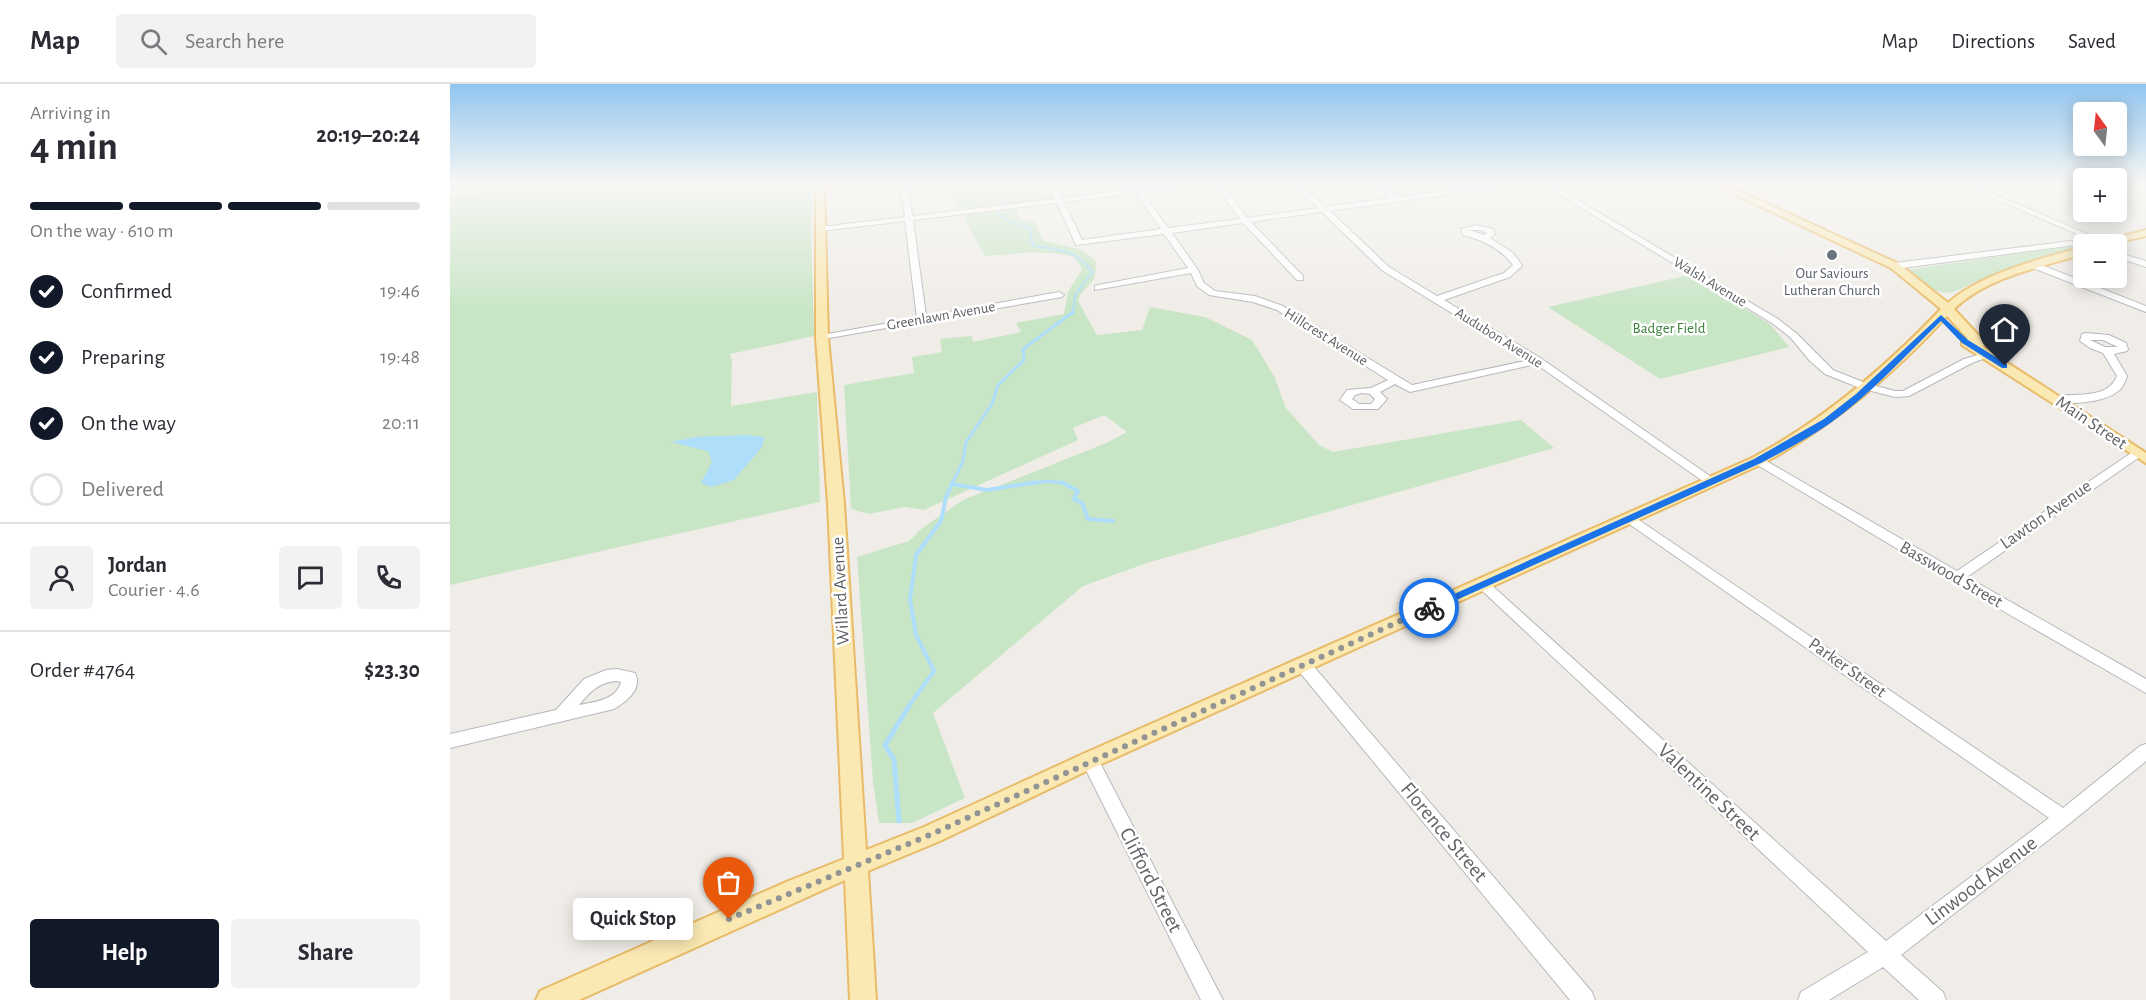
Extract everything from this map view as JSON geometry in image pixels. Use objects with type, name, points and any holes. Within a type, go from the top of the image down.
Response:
[{"type":"main road","name":"Willard Avenue","points":[[821,226],[822,338],[836,504],[863,1000]]},
{"type":"main road","points":[[1808,226],[1895,266]]},
{"type":"main road","points":[[2127,238],[2146,233]]},
{"type":"main road","points":[[549,1000],[794,890],[932,834],[1090,760],[1758,461],[1827,421],[1868,387],[1957,300],[1979,288],[2073,254]]},
{"type":"main road","name":"Main Street","points":[[1895,266],[1924,290],[1923,293],[1945,314],[1960,338],[1976,346],[2141,456]]},
{"type":"street","points":[[821,229],[849,226]]},
{"type":"street","points":[[909,226],[922,319]]},
{"type":"street","points":[[1071,226],[1079,243],[1203,226]]},
{"type":"street","name":"Hillcrest Avenue","points":[[1161,226],[1194,270],[1200,284],[1212,292],[1255,299],[1280,308],[1410,389],[1538,361]]},
{"type":"street","points":[[1250,226],[1300,278]]},
{"type":"street","name":"Audubon Avenue","points":[[1339,226],[1386,268],[1538,361],[1711,482]]},
{"type":"street","name":"Walsh Avenue","points":[[1616,226],[1775,321],[1793,335],[1829,372],[1868,387],[1895,394],[1905,394],[1968,360],[1988,355]]},
{"type":"street","points":[[2061,226],[2080,234]]},
{"type":"street","points":[[1438,299],[1507,275],[1518,265],[1510,255],[1485,238]]},
{"type":"street","points":[[1895,266],[2040,250],[2071,243]]},
{"type":"street","points":[[2127,258],[2146,264]]},
{"type":"street","points":[[2036,266],[2146,309]]},
{"type":"street","points":[[1098,288],[1194,270]]},
{"type":"street","name":"Greenlawn Avenue","points":[[822,338],[1059,294]]},
{"type":"street","points":[[2056,399],[2109,393],[2117,387],[2122,376],[2108,351]]},
{"type":"street","name":"Hillcrest Avenue","points":[[1373,391],[1395,380]]},
{"type":"street","name":"Lawton Avenue","points":[[1956,578],[2141,456]]},
{"type":"street","name":"Basswood Street","points":[[1758,461],[2146,687]]},
{"type":"street","name":"Parker Street","points":[[1630,518],[2064,818]]},
{"type":"street","name":"Valentine Street","points":[[1482,584],[1935,1000]]},
{"type":"street","name":"Florence Street","points":[[1303,665],[1584,1000]]},
{"type":"street","points":[[450,741],[562,714]]},
{"type":"street","name":"Linwood Avenue","points":[[1809,1000],[1885,954],[2064,818],[2146,751]]},
{"type":"street","name":"Clifford Street","points":[[1090,760],[1212,1000]]},
{"type":"green space","points":[[450,226],[811,226],[814,336],[730,354],[732,360],[731,406],[817,392],[820,502],[450,585]]},
{"type":"green space","points":[[968,226],[1036,226],[1044,241],[1082,250],[1096,261],[1095,278],[1080,295],[1078,301],[1097,335],[1142,330],[1150,307],[1205,317],[1252,340],[1274,376],[1286,408],[1319,445],[1333,452],[1521,420],[1554,448],[1150,562],[1083,586],[933,713],[965,798],[912,823],[879,823],[873,782],[857,557],[909,541],[921,529],[963,500],[1104,444],[1127,432],[1104,415],[1073,428],[1078,440],[924,510],[905,507],[869,514],[851,509],[844,385],[914,373],[912,357],[942,352],[940,339],[972,336],[973,342],[1021,332],[1016,323],[1064,314],[1068,292],[1082,269],[1074,257],[1063,255],[1019,253],[985,256]]},
{"type":"green space","points":[[2073,245],[2073,249],[1972,283],[1953,292],[1945,293],[1931,288],[1907,270]]},
{"type":"green space","name":"Badger Field","points":[[1689,275],[1770,324],[1789,347],[1660,379],[1548,307]]},
{"type":"water","points":[[746,435],[765,437],[762,447],[734,480],[711,487],[701,483],[712,462],[708,451],[671,442],[696,437]]},
{"type":"waterway","points":[[1022,226],[1029,228],[1033,246],[1073,255],[1092,272],[1075,295],[1073,314]]},
{"type":"waterway","points":[[952,484],[963,461],[966,442],[992,404],[998,385],[1024,360],[1023,349],[1073,312]]},
{"type":"waterway","points":[[1029,484],[1049,481],[1064,484]]},
{"type":"waterway","points":[[952,484],[987,490],[1037,482]]},
{"type":"waterway","points":[[908,707],[934,671],[916,635],[910,600],[916,555],[941,521],[946,497],[952,484]]},
{"type":"waterway","points":[[1064,484],[1078,491],[1074,499],[1082,503],[1088,519],[1113,521]]},
{"type":"waterway","points":[[899,821],[894,760],[885,745],[909,706]]},
{"type":"way so far","points":[[729,919],[932,834],[1090,760],[1429,608]]},
{"type":"place","name":"Our Saviours Lutheran Church","points":[[1832,255]]},
{"type":"place","name":"Quick Stop","points":[[729,919]]},
{"type":"route","points":[[1429,608],[1758,461],[1796,441],[1844,408],[1941,317],[1965,341],[2005,366]]}]
